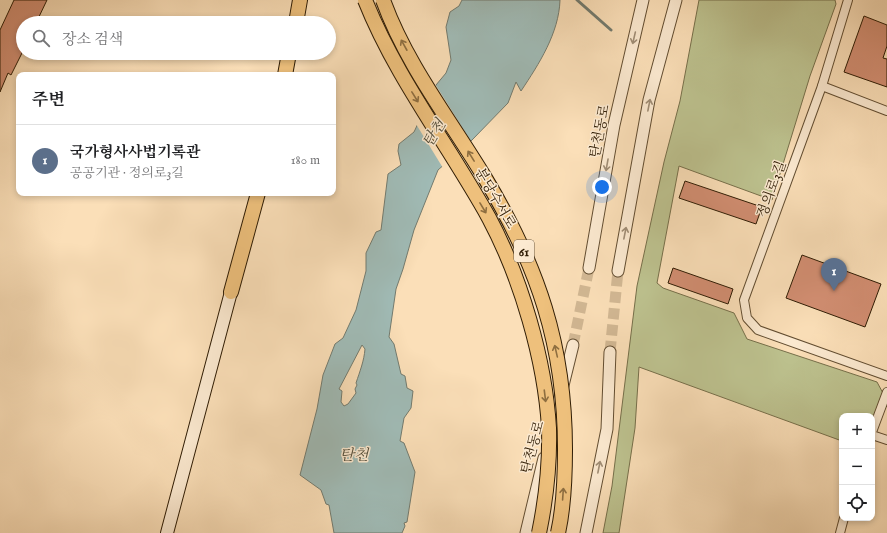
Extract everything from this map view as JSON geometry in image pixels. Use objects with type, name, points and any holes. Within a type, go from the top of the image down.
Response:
[{"type":"highway","points":[[291,16],[294,0]]},
{"type":"highway","points":[[297,16],[300,0]]},
{"type":"highway","name":"분당수서로","points":[[365,0],[384,44],[398,70],[495,231],[510,261],[525,306],[539,359],[549,428],[549,460],[540,533]]},
{"type":"highway","name":"분당수서로","points":[[384,0],[398,34],[424,82],[510,221],[543,297],[559,365],[565,417],[565,466],[561,521],[558,533]]},
{"type":"highway","points":[[280,72],[282,60]]},
{"type":"highway","points":[[286,72],[288,60]]},
{"type":"highway","points":[[231,292],[232,274],[251,196]]},
{"type":"highway","points":[[231,292],[257,196]]},
{"type":"main road","points":[[167,533],[231,292]]},
{"type":"street","name":"탄천동로","points":[[589,268],[614,125],[643,0]]},
{"type":"street","points":[[618,271],[650,100],[676,0]]},
{"type":"street","name":"정의로3길","points":[[848,0],[822,86],[744,300],[747,318],[758,330],[887,376]]},
{"type":"street","points":[[822,86],[887,111]]},
{"type":"street","name":"탄천동로","points":[[526,533],[573,345]]},
{"type":"street","points":[[586,533],[607,429],[610,352]]},
{"type":"street","points":[[875,425],[887,392]]},
{"type":"street","points":[[875,434],[887,440]]},
{"type":"street","points":[[840,533],[843,521]]},
{"type":"green space","points":[[699,0],[835,0],[836,4],[810,76],[772,200],[679,166],[657,283],[663,288],[734,313],[747,339],[877,382],[884,395],[875,420],[875,413],[839,413],[839,440],[639,367],[635,428],[619,533],[603,533],[612,486],[637,286],[664,162],[680,101]]},
{"type":"water","name":"탄천","points":[[462,0],[560,0],[556,24],[547,48],[521,91],[516,82],[508,103],[472,140],[438,170],[414,230],[396,289],[389,337],[394,344],[401,374],[405,376],[407,388],[413,391],[411,408],[404,418],[400,441],[404,443],[415,472],[407,522],[404,523],[405,526],[402,533],[334,533],[329,505],[326,504],[321,490],[300,475],[317,409],[323,375],[335,344],[343,338],[356,310],[366,271],[366,253],[376,232],[381,230],[388,174],[401,165],[398,151],[399,144],[414,132],[436,85],[446,73],[451,60],[446,27],[450,12],[459,6]],"holes":[[[362,345],[365,349],[363,362],[356,383],[356,393],[348,404],[344,406],[341,402],[342,391],[339,389]]]},
{"type":"pier","points":[[435,84],[472,143],[443,168],[416,124]]},
{"type":"building","points":[[14,0],[47,0],[39,16],[16,16],[16,60],[18,60],[11,75],[8,73],[0,92],[0,30]]},
{"type":"building","points":[[864,16],[887,25],[887,46],[883,58],[887,59],[887,87],[844,72]]},
{"type":"building","points":[[685,181],[762,207],[756,224],[679,198]]},
{"type":"building","points":[[802,255],[881,284],[865,327],[786,298]]},
{"type":"building","points":[[673,268],[733,289],[728,304],[668,283]]},
{"type":"waterway","points":[[577,0],[611,30]]},
{"type":"tunnel","points":[[573,345],[589,268]]},
{"type":"tunnel","points":[[610,352],[618,271]]},
{"type":"place","name":"국가형사사법기록관","points":[[834,291]]}]
